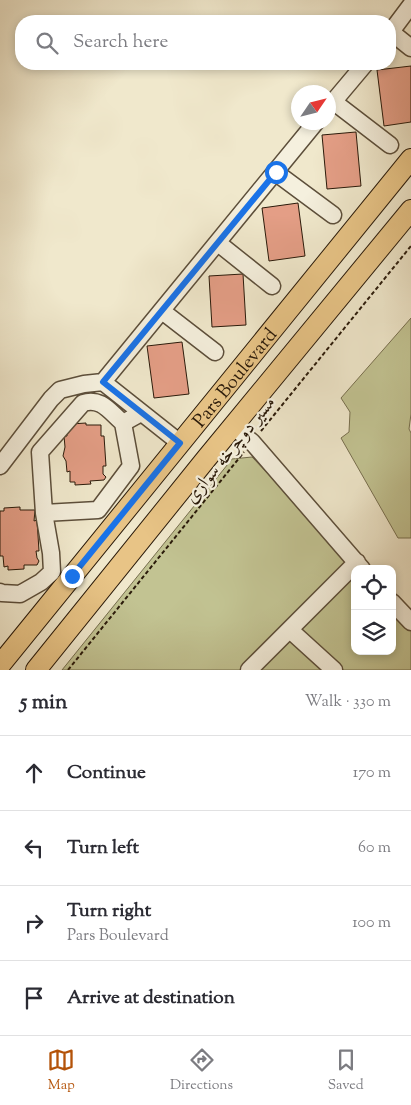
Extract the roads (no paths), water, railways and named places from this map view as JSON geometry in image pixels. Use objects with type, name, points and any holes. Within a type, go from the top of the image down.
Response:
[{"type":"main road","name":"Pars Boulevard","points":[[0,665],[411,159]]},
{"type":"main road","name":"Pars Boulevard","points":[[36,670],[411,210]]},
{"type":"street","points":[[396,24],[411,5]]},
{"type":"street","points":[[396,37],[411,48]]},
{"type":"street","points":[[336,99],[359,70]]},
{"type":"street","points":[[336,108],[390,145]]},
{"type":"street","points":[[0,466],[60,390],[84,384],[103,382],[310,130]]},
{"type":"street","points":[[276,172],[333,215]]},
{"type":"street","points":[[218,243],[272,286]]},
{"type":"street","points":[[162,311],[215,352]]},
{"type":"street","points":[[103,382],[180,443]]},
{"type":"street","points":[[0,592],[20,594],[41,582],[52,572],[44,513],[40,452],[83,403],[92,400],[99,402],[123,423],[131,466],[98,510],[44,513]]},
{"type":"street","points":[[123,423],[141,413]]},
{"type":"street","points":[[234,427],[252,442],[360,565]]},
{"type":"street","points":[[21,438],[40,452]]},
{"type":"street","points":[[249,670],[351,573]]},
{"type":"street","points":[[396,606],[411,622]]},
{"type":"street","points":[[290,630],[334,670]]}]
